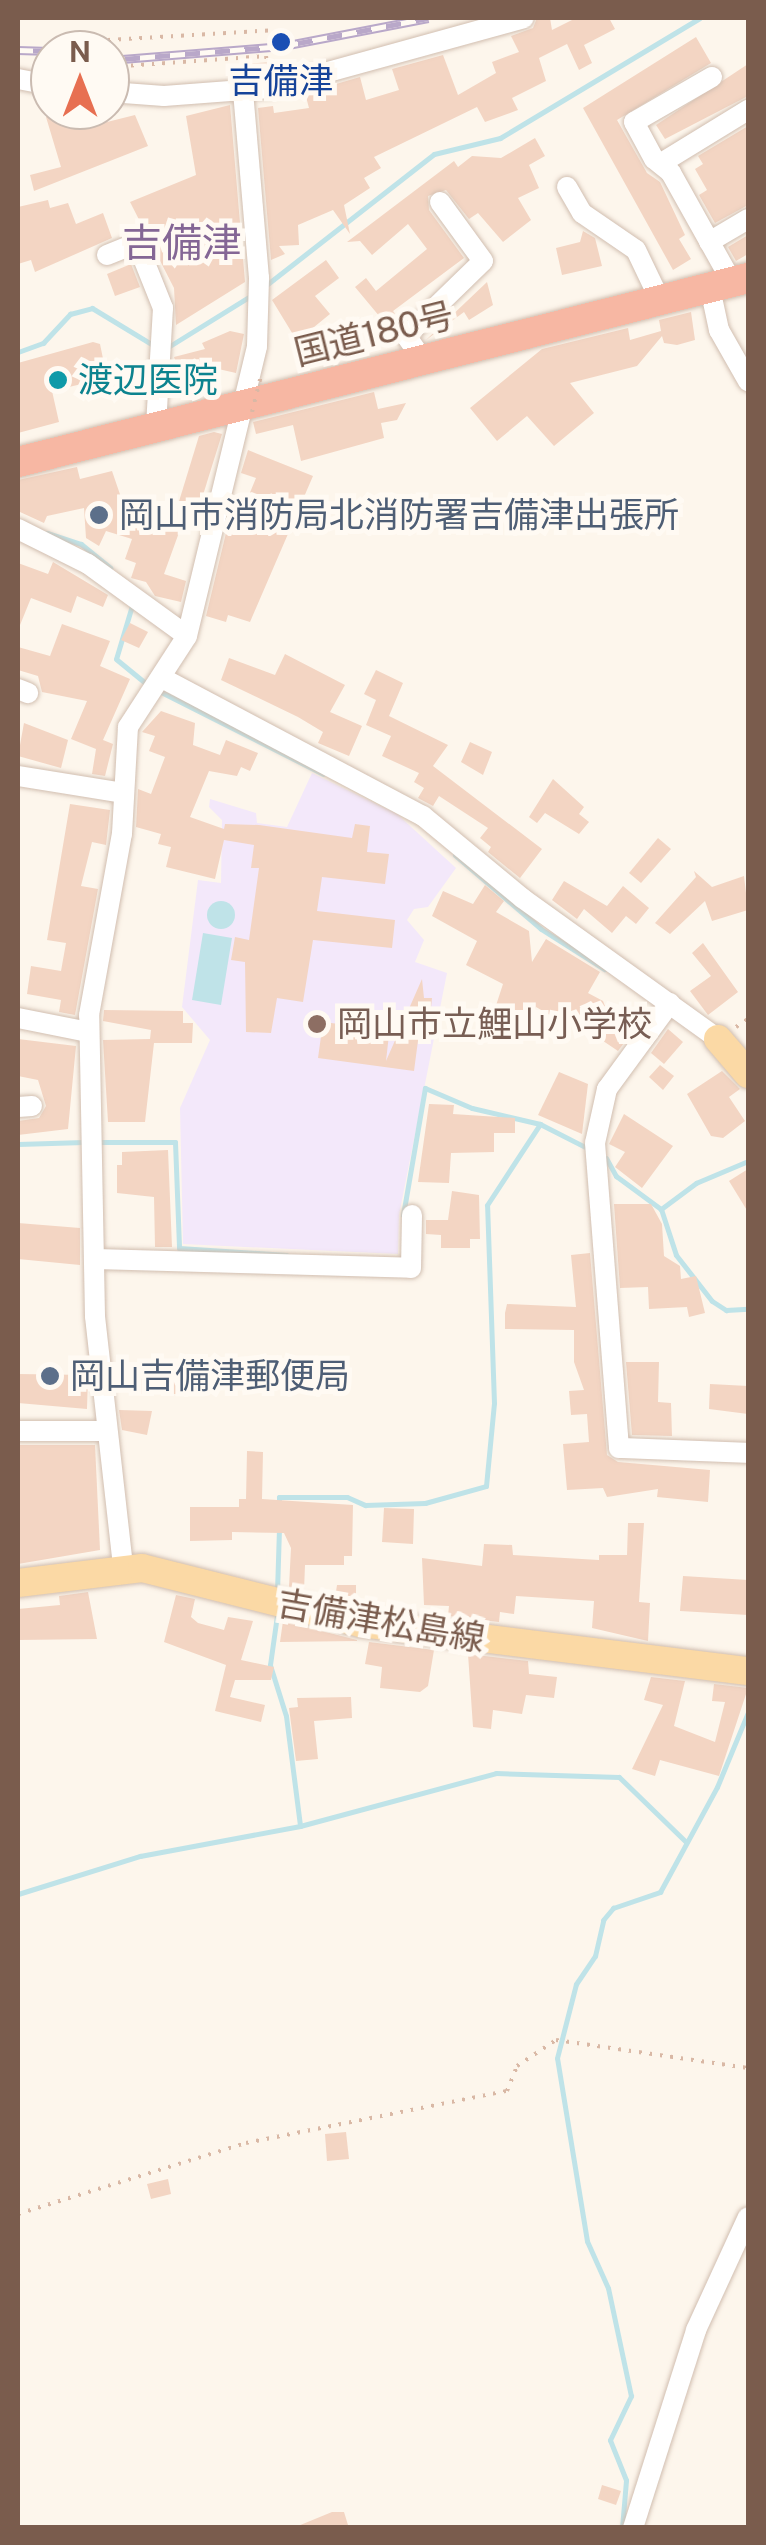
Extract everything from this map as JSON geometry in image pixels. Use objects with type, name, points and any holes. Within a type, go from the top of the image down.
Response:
[{"type":"highway","name":"国道180号","points":[[18,462],[247,409],[730,282]]},
{"type":"main road","points":[[718,1039],[748,1074]]},
{"type":"main road","name":"吉備津松島線","points":[[18,1583],[124,1566],[361,1623],[748,1671]]},
{"type":"street","points":[[130,92],[242,93],[337,74],[524,18]]},
{"type":"street","points":[[712,76],[634,122],[654,159],[664,162],[730,282],[719,330],[748,381]]},
{"type":"street","points":[[124,1566],[104,1431],[88,1032],[124,793],[122,757],[132,711],[164,678],[187,636],[247,409],[259,278],[242,93]]},
{"type":"street","points":[[664,162],[748,110]]},
{"type":"street","points":[[567,187],[582,213],[636,250],[660,300]]},
{"type":"street","points":[[422,360],[406,336],[483,261],[440,202]]},
{"type":"street","points":[[709,242],[748,218]]},
{"type":"street","points":[[106,255],[137,243],[162,308],[156,427]]},
{"type":"street","points":[[18,529],[88,564],[187,636]]},
{"type":"street","points":[[164,678],[422,816],[522,898],[718,1039]]},
{"type":"street","points":[[18,776],[124,793]]},
{"type":"street","points":[[670,1002],[608,1089],[594,1143],[619,1448],[748,1453]]},
{"type":"street","points":[[18,1018],[88,1032]]},
{"type":"street","points":[[96,1259],[410,1268],[412,1215]]},
{"type":"street","points":[[18,1431],[104,1431]]},
{"type":"street","points":[[632,2528],[696,2330],[748,2217]]},
{"type":"path","points":[[130,39],[274,30]]},
{"type":"path","points":[[130,66],[266,56]]},
{"type":"path","points":[[247,409],[261,376]]},
{"type":"path","points":[[18,2214],[246,2144],[507,2091],[518,2066],[556,2040],[748,2068]]},
{"type":"shaded area","name":"岡山市立鯉山小学校","points":[[312,773],[397,814],[456,868],[428,907],[414,909],[407,920],[424,940],[415,962],[447,973],[399,1215],[398,1254],[183,1244],[180,1108],[210,1040],[182,1007],[198,880],[221,883],[222,820],[209,807],[210,799],[256,813],[257,823],[287,827]]},
{"type":"water","points":[[221,901],[231,905],[235,915],[231,925],[221,929],[211,925],[207,915],[211,905]]},
{"type":"water","points":[[203,933],[232,938],[221,1005],[192,1000]]},
{"type":"building","points":[[537,18],[550,18],[552,30],[576,18],[609,18],[615,29],[584,45],[592,63],[579,70],[567,44],[539,58],[546,81],[512,98],[518,110],[485,122],[477,107],[374,157],[381,168],[364,178],[370,188],[344,205],[350,234],[333,210],[298,225],[299,245],[279,246],[285,254],[271,260],[258,108],[273,106],[274,113],[309,108],[305,93],[360,77],[366,100],[399,90],[392,69],[443,55],[458,95],[496,73],[492,62],[519,52],[511,36],[533,28]]},
{"type":"building","points":[[696,37],[711,63],[617,120],[647,173],[660,182],[685,235],[679,239],[691,259],[673,270],[583,108]]},
{"type":"building","points":[[272,62],[273,73],[229,77],[229,65]]},
{"type":"building","points":[[748,64],[748,96],[665,139],[656,125]]},
{"type":"building","points":[[230,105],[245,282],[176,325],[174,288],[130,202],[196,175],[186,116]]},
{"type":"building","points":[[135,115],[148,146],[34,191],[30,175],[61,167],[50,130],[130,130],[130,116]]},
{"type":"building","points":[[748,126],[748,205],[715,223],[699,195],[707,190],[695,169],[703,164],[698,156]]},
{"type":"building","points":[[535,138],[545,156],[529,165],[539,188],[518,198],[531,220],[503,242],[478,213],[469,219],[446,190],[428,196],[429,210],[464,258],[393,311],[400,320],[390,329],[355,287],[366,278],[376,291],[427,249],[408,224],[372,255],[360,241],[347,242],[454,161],[458,167],[472,156],[501,158]]},
{"type":"building","points":[[48,200],[50,208],[68,203],[76,224],[103,213],[112,238],[35,272],[31,260],[18,264],[18,207]]},
{"type":"building","points":[[583,231],[595,238],[602,266],[562,275],[556,248],[580,242]]},
{"type":"building","points":[[748,235],[748,254],[736,261],[728,247]]},
{"type":"building","points":[[326,260],[339,278],[315,296],[330,314],[297,341],[272,300]]},
{"type":"building","points":[[131,264],[140,287],[115,296],[107,274]]},
{"type":"building","points":[[487,282],[493,305],[469,320],[464,312],[426,340]]},
{"type":"building","points":[[691,312],[695,340],[677,345],[664,343],[662,336],[637,366],[570,383],[594,413],[554,446],[527,416],[497,441],[470,408],[542,349],[628,328],[630,340],[661,331],[659,320]]},
{"type":"building","points":[[230,331],[244,334],[236,373],[205,366],[212,391],[188,398],[174,357],[205,349],[202,343]]},
{"type":"building","name":"渡辺医院","points":[[93,342],[100,344],[107,378],[52,391],[59,422],[18,433],[18,363]]},
{"type":"building","points":[[374,392],[378,409],[406,403],[397,420],[381,423],[384,438],[301,461],[293,425],[256,434],[253,422]]},
{"type":"building","points":[[222,434],[193,527],[173,521],[199,436]]},
{"type":"building","points":[[248,450],[313,476],[250,622],[228,615],[226,622],[206,616],[233,504],[244,507],[256,478],[241,473]]},
{"type":"building","points":[[77,467],[80,479],[112,471],[125,509],[181,527],[164,574],[186,581],[181,602],[155,596],[146,582],[131,578],[136,563],[125,559],[132,539],[106,531],[99,546],[86,538],[84,508],[47,516],[44,523],[20,512],[18,480]]},
{"type":"building","points":[[53,562],[108,595],[103,607],[77,596],[71,613],[31,598],[18,630],[18,563],[48,574]]},
{"type":"building","points":[[130,623],[148,632],[139,648],[121,640]]},
{"type":"building","points":[[62,624],[110,641],[100,666],[130,679],[103,740],[113,744],[105,776],[92,774],[96,749],[71,739],[87,701],[42,692],[38,676],[18,670],[18,647],[50,656]]},
{"type":"building","points":[[285,654],[345,685],[330,712],[362,726],[349,756],[318,743],[323,732],[298,717],[221,680],[229,658],[275,675]]},
{"type":"building","points":[[376,670],[403,683],[389,716],[448,745],[433,766],[542,849],[520,878],[488,852],[491,847],[480,838],[488,828],[439,796],[433,806],[418,798],[424,788],[414,782],[419,773],[382,756],[391,736],[366,725],[376,700],[364,694]]},
{"type":"building","points":[[161,711],[195,723],[193,745],[220,755],[226,740],[258,753],[250,771],[241,767],[237,776],[209,771],[190,817],[224,829],[225,824],[259,825],[352,838],[355,824],[370,826],[367,852],[389,854],[385,884],[322,877],[317,911],[395,920],[392,948],[313,940],[303,1002],[277,998],[271,1033],[246,1032],[245,962],[231,960],[235,937],[249,940],[259,868],[251,868],[254,845],[224,840],[215,879],[166,867],[171,847],[158,844],[161,834],[136,827],[138,789],[151,794],[165,757],[149,751],[155,736],[142,732]]},
{"type":"building","points":[[24,723],[68,740],[61,768],[18,756]]},
{"type":"building","points":[[470,742],[492,752],[483,775],[461,762]]},
{"type":"building","points":[[553,779],[584,807],[579,814],[589,822],[579,834],[545,813],[537,823],[529,817]]},
{"type":"building","points":[[70,804],[110,810],[106,845],[92,842],[81,886],[98,889],[75,1015],[59,1012],[61,1000],[27,994],[31,966],[61,971],[66,943],[47,940]]},
{"type":"building","points":[[658,838],[671,849],[641,883],[629,873]]},
{"type":"building","points":[[694,871],[712,887],[744,876],[748,910],[712,921],[705,901],[670,934],[655,923],[696,877]]},
{"type":"building","points":[[564,881],[607,906],[623,886],[649,908],[636,924],[626,916],[612,933],[584,909],[577,919],[552,900]]},
{"type":"building","points":[[485,885],[504,901],[496,912],[529,931],[532,962],[546,939],[600,972],[588,993],[603,1001],[610,1019],[616,1015],[636,1027],[618,1051],[572,1020],[569,1026],[536,1007],[528,1031],[506,1025],[501,1043],[485,1039],[503,984],[466,965],[477,941],[432,916],[443,891],[473,904]]},
{"type":"building","points":[[703,943],[738,992],[708,1015],[690,991],[711,976],[692,953]]},
{"type":"building","points":[[422,979],[424,998],[432,998],[430,1019],[421,1018],[414,1071],[318,1058],[323,1022],[372,1028],[374,1012],[391,1017],[386,1061]]},
{"type":"building","points":[[104,1010],[183,1011],[183,1023],[193,1023],[192,1043],[154,1043],[145,1122],[108,1122],[103,1040],[150,1039],[151,1030],[103,1021]]},
{"type":"building","points":[[668,1029],[683,1042],[664,1064],[651,1053]]},
{"type":"building","points":[[18,1039],[76,1046],[68,1129],[18,1135],[18,1121],[39,1118],[46,1106],[38,1080],[18,1076]]},
{"type":"building","points":[[660,1065],[674,1076],[663,1090],[649,1077]]},
{"type":"building","points":[[722,1071],[740,1089],[729,1097],[745,1121],[723,1138],[711,1136],[687,1094]]},
{"type":"building","points":[[559,1072],[588,1084],[582,1134],[538,1115]]},
{"type":"building","points":[[429,1104],[454,1105],[453,1114],[515,1118],[515,1133],[494,1133],[494,1152],[451,1153],[449,1183],[418,1182]]},
{"type":"building","points":[[624,1114],[673,1146],[642,1188],[615,1167],[625,1152],[609,1144]]},
{"type":"building","points":[[168,1150],[172,1247],[155,1247],[154,1197],[117,1193],[117,1165],[122,1165],[122,1152]]},
{"type":"building","points":[[748,1169],[748,1212],[729,1181]]},
{"type":"building","points":[[452,1191],[479,1195],[480,1239],[470,1239],[470,1248],[441,1248],[441,1235],[426,1234],[426,1220],[448,1220]]},
{"type":"building","points":[[614,1204],[651,1204],[662,1224],[664,1256],[680,1266],[681,1279],[696,1276],[705,1313],[689,1317],[687,1307],[649,1309],[648,1287],[620,1288]]},
{"type":"building","points":[[18,1223],[80,1228],[80,1265],[18,1259]]},
{"type":"building","points":[[590,1253],[607,1455],[618,1462],[710,1470],[708,1502],[657,1497],[658,1489],[607,1497],[603,1488],[567,1490],[563,1444],[589,1442],[587,1414],[571,1415],[569,1391],[584,1390],[574,1362],[574,1330],[505,1329],[505,1313],[507,1304],[576,1307],[571,1255]]},
{"type":"building","points":[[626,1362],[659,1362],[658,1402],[671,1403],[672,1436],[632,1435]]},
{"type":"building","points":[[18,1374],[88,1375],[87,1409],[18,1403]]},
{"type":"building","points":[[175,1374],[177,1394],[141,1394],[141,1376]]},
{"type":"building","points":[[710,1384],[748,1386],[748,1414],[709,1409]]},
{"type":"building","points":[[119,1410],[152,1411],[147,1435],[122,1430]]},
{"type":"building","points":[[19,1445],[95,1445],[100,1550],[18,1564]]},
{"type":"building","points":[[247,1451],[263,1452],[262,1499],[353,1505],[352,1556],[344,1556],[344,1565],[305,1565],[304,1591],[289,1587],[291,1548],[284,1533],[232,1532],[232,1540],[190,1541],[190,1507],[239,1507],[239,1499],[246,1499]]},
{"type":"building","points":[[384,1508],[414,1509],[413,1544],[382,1542]]},
{"type":"building","points":[[628,1523],[644,1523],[639,1602],[650,1603],[648,1641],[592,1628],[594,1601],[516,1596],[514,1614],[500,1612],[499,1622],[448,1616],[449,1606],[424,1605],[422,1558],[482,1566],[484,1544],[512,1545],[513,1555],[599,1560],[599,1555],[627,1555]]},
{"type":"building","points":[[683,1576],[748,1580],[748,1615],[680,1611]]},
{"type":"building","points":[[337,1585],[356,1585],[356,1604],[335,1598]]},
{"type":"building","points":[[88,1592],[97,1639],[18,1640],[18,1609],[60,1605],[59,1596]]},
{"type":"building","points":[[176,1595],[195,1599],[191,1617],[198,1623],[224,1630],[228,1617],[253,1621],[241,1660],[274,1667],[271,1680],[235,1680],[230,1697],[265,1705],[261,1722],[215,1711],[226,1665],[164,1642]]},
{"type":"building","points":[[283,1621],[357,1640],[357,1641],[280,1642]]},
{"type":"building","points":[[369,1642],[434,1650],[428,1686],[420,1692],[380,1688],[382,1667],[365,1664]]},
{"type":"building","points":[[468,1654],[528,1661],[529,1674],[557,1677],[554,1698],[526,1695],[522,1714],[493,1710],[491,1729],[473,1727]]},
{"type":"building","points":[[651,1677],[685,1681],[674,1726],[715,1742],[725,1702],[712,1701],[714,1684],[748,1688],[719,1776],[660,1760],[655,1776],[632,1769],[663,1705],[644,1700]]},
{"type":"building","points":[[351,1697],[352,1718],[314,1721],[318,1759],[296,1761],[289,1708],[298,1707],[297,1698]]},
{"type":"building","points":[[346,2132],[349,2159],[327,2161],[325,2134]]},
{"type":"building","points":[[168,2179],[171,2194],[151,2199],[147,2184]]},
{"type":"building","points":[[602,2485],[621,2491],[616,2505],[598,2499]]},
{"type":"building","points":[[332,2512],[344,2512],[348,2525],[293,2528]]},
{"type":"waterway","points":[[265,286],[434,154],[500,138],[700,18]]},
{"type":"waterway","points":[[168,347],[252,295]]},
{"type":"waterway","points":[[18,352],[43,343],[70,314],[92,308],[153,345]]},
{"type":"waterway","points":[[47,533],[81,544],[111,568]]},
{"type":"waterway","points":[[133,602],[116,659],[149,686]]},
{"type":"waterway","points":[[159,691],[323,774]]},
{"type":"waterway","points":[[455,855],[541,929],[604,969]]},
{"type":"waterway","points":[[403,1215],[425,1088],[472,1108],[540,1124]]},
{"type":"waterway","points":[[279,1502],[279,1497],[347,1497],[365,1505],[425,1503],[486,1486],[494,1403],[487,1205],[540,1124],[591,1150]]},
{"type":"waterway","points":[[18,1144],[84,1142]]},
{"type":"waterway","points":[[95,1142],[175,1142],[179,1248],[287,1255]]},
{"type":"waterway","points":[[606,1158],[616,1176],[661,1209]]},
{"type":"waterway","points":[[748,1161],[696,1183],[661,1209],[676,1255],[712,1301],[726,1310],[748,1309]]},
{"type":"waterway","points":[[277,1592],[279,1528]]},
{"type":"waterway","points":[[277,1615],[270,1665],[286,1716],[300,1826]]},
{"type":"waterway","points":[[622,2528],[626,2480],[610,2440],[631,2396],[608,2288],[587,2241],[557,2058],[576,1984],[595,1956],[603,1920],[613,1908],[660,1892],[717,1787],[748,1712]]},
{"type":"waterway","points":[[18,1894],[140,1856],[300,1826],[496,1773],[619,1777],[686,1842]]},
{"type":"railway","points":[[130,58],[283,46],[428,18]]},
{"type":"railway","points":[[18,50],[30,50]]},
{"type":"place","name":"吉備津","points":[[281,42]]},
{"type":"place","name":"渡辺医院","points":[[58,380]]},
{"type":"place","name":"岡山市消防局北消防署吉備津出張所","points":[[99,515]]},
{"type":"place","name":"岡山市立鯉山小学校","points":[[317,1024]]},
{"type":"place","name":"岡山吉備津郵便局","points":[[50,1376]]},
{"type":"district","name":"吉備津","points":[[182,243]]}]
